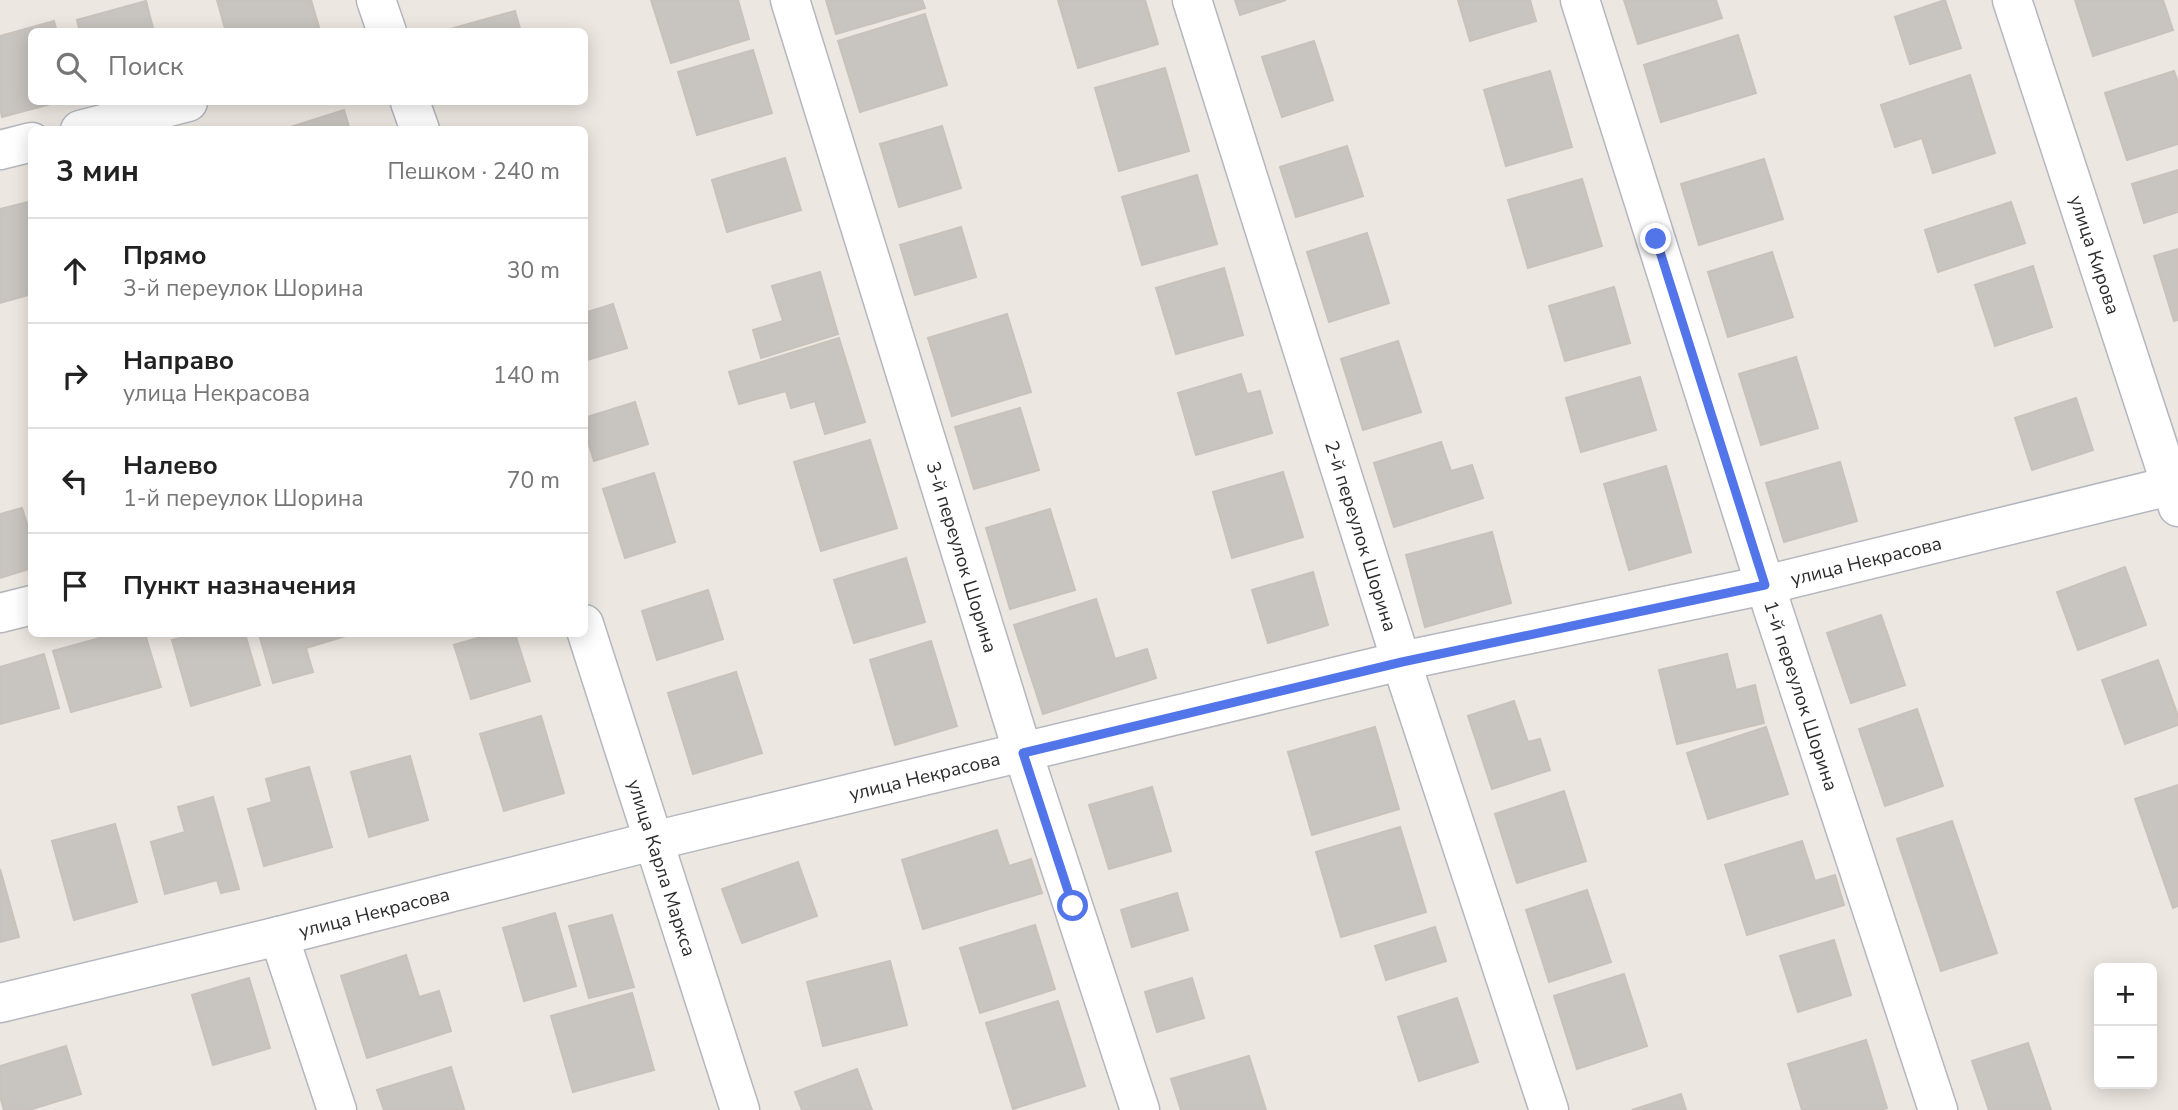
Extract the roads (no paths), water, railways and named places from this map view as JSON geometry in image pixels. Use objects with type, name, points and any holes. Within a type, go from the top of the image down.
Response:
[{"type":"street","points":[[376,0],[386,28]]},
{"type":"street","name":"3-й переулок Шорина","points":[[790,0],[1023,753],[1140,1110]]},
{"type":"street","name":"2-й переулок Шорина","points":[[1192,0],[1402,662],[1549,1110]]},
{"type":"street","name":"1-й переулок Шорина","points":[[1580,0],[1765,585],[1938,1110]]},
{"type":"street","name":"улица Кирова","points":[[2012,0],[2176,492]]},
{"type":"street","points":[[95,126],[176,105]]},
{"type":"street","points":[[411,105],[419,126]]},
{"type":"street","points":[[0,150],[28,143]]},
{"type":"street","name":"улица Некрасова","points":[[0,1003],[279,936],[653,841],[1402,662],[1765,585],[2176,492]]},
{"type":"street","points":[[0,613],[28,606]]},
{"type":"street","name":"улица Карла Маркса","points":[[588,637],[740,1110]]},
{"type":"street","points":[[279,936],[337,1110]]}]
